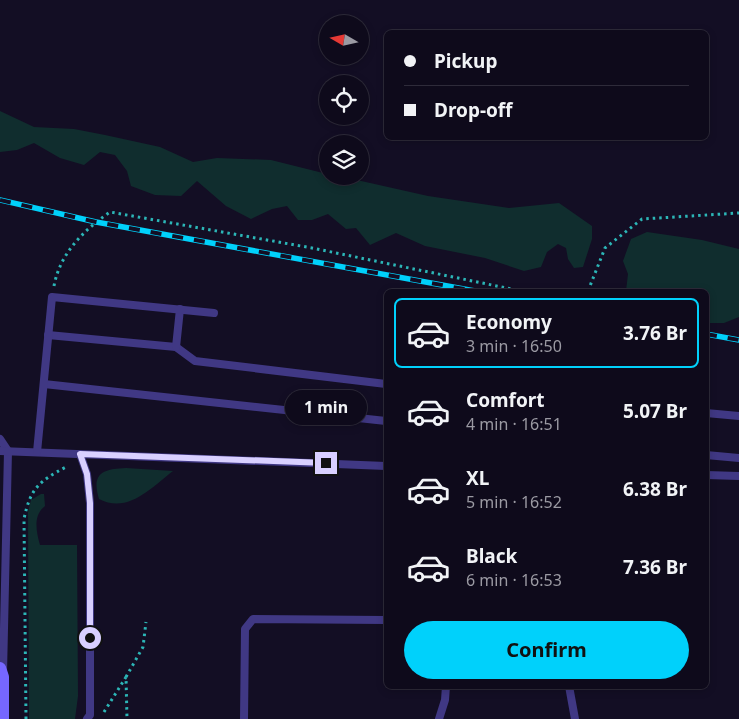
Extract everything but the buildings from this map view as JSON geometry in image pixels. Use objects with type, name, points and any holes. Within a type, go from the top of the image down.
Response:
[{"type":"main road","points":[[1,673],[3,719]]},
{"type":"lane","points":[[37,452],[52,297],[214,313]]},
{"type":"lane","points":[[176,347],[180,309]]},
{"type":"lane","points":[[48,335],[176,347],[195,361],[384,384]]},
{"type":"lane","points":[[44,384],[384,421]]},
{"type":"lane","points":[[709,413],[739,416]]},
{"type":"lane","points":[[0,440],[4,451],[1,673]]},
{"type":"lane","points":[[4,451],[384,466]]},
{"type":"lane","points":[[80,454],[87,474],[90,503],[90,705],[87,719]]},
{"type":"lane","points":[[709,454],[739,458]]},
{"type":"lane","points":[[709,476],[739,476]]},
{"type":"lane","points":[[244,719],[245,629],[253,619],[384,620]]},
{"type":"lane","points":[[439,719],[445,700],[446,689]]},
{"type":"lane","points":[[570,689],[575,719]]},
{"type":"path","points":[[52,297],[56,276],[64,257],[84,231],[110,212],[312,248],[511,289]]},
{"type":"path","points":[[589,289],[605,248],[642,219],[739,213]]},
{"type":"path","points":[[26,719],[24,519],[28,497],[44,478],[66,467],[83,465]]},
{"type":"path","points":[[99,719],[143,647],[146,622]]},
{"type":"path","points":[[126,677],[127,719]]},
{"type":"green space","points":[[0,111],[34,127],[74,129],[160,147],[193,162],[217,158],[271,160],[319,172],[319,185],[369,185],[369,183],[428,196],[509,208],[559,203],[592,226],[592,239],[583,267],[574,268],[568,259],[566,248],[558,244],[547,252],[541,267],[524,271],[485,258],[425,246],[396,233],[370,245],[356,228],[346,229],[328,214],[312,220],[298,220],[287,206],[272,209],[251,219],[226,206],[197,181],[181,196],[155,195],[131,186],[127,171],[115,155],[100,152],[84,165],[60,158],[34,143],[17,150],[0,152]]},
{"type":"green space","points":[[647,232],[702,240],[739,249],[739,317],[724,323],[709,323],[709,289],[626,289],[628,274],[623,261],[631,239]]},
{"type":"green space","points":[[126,468],[173,471],[148,491],[129,501],[110,503],[99,499],[97,483],[101,474],[105,471]]},
{"type":"green space","points":[[44,494],[45,506],[39,514],[36,524],[40,545],[77,545],[78,696],[75,719],[29,719],[28,512],[31,500]]},
{"type":"railway","points":[[0,200],[96,222],[464,289]]},
{"type":"railway","points":[[709,335],[739,340]]},
{"type":"route","points":[[90,638],[90,503],[87,474],[80,454],[326,463]]}]
